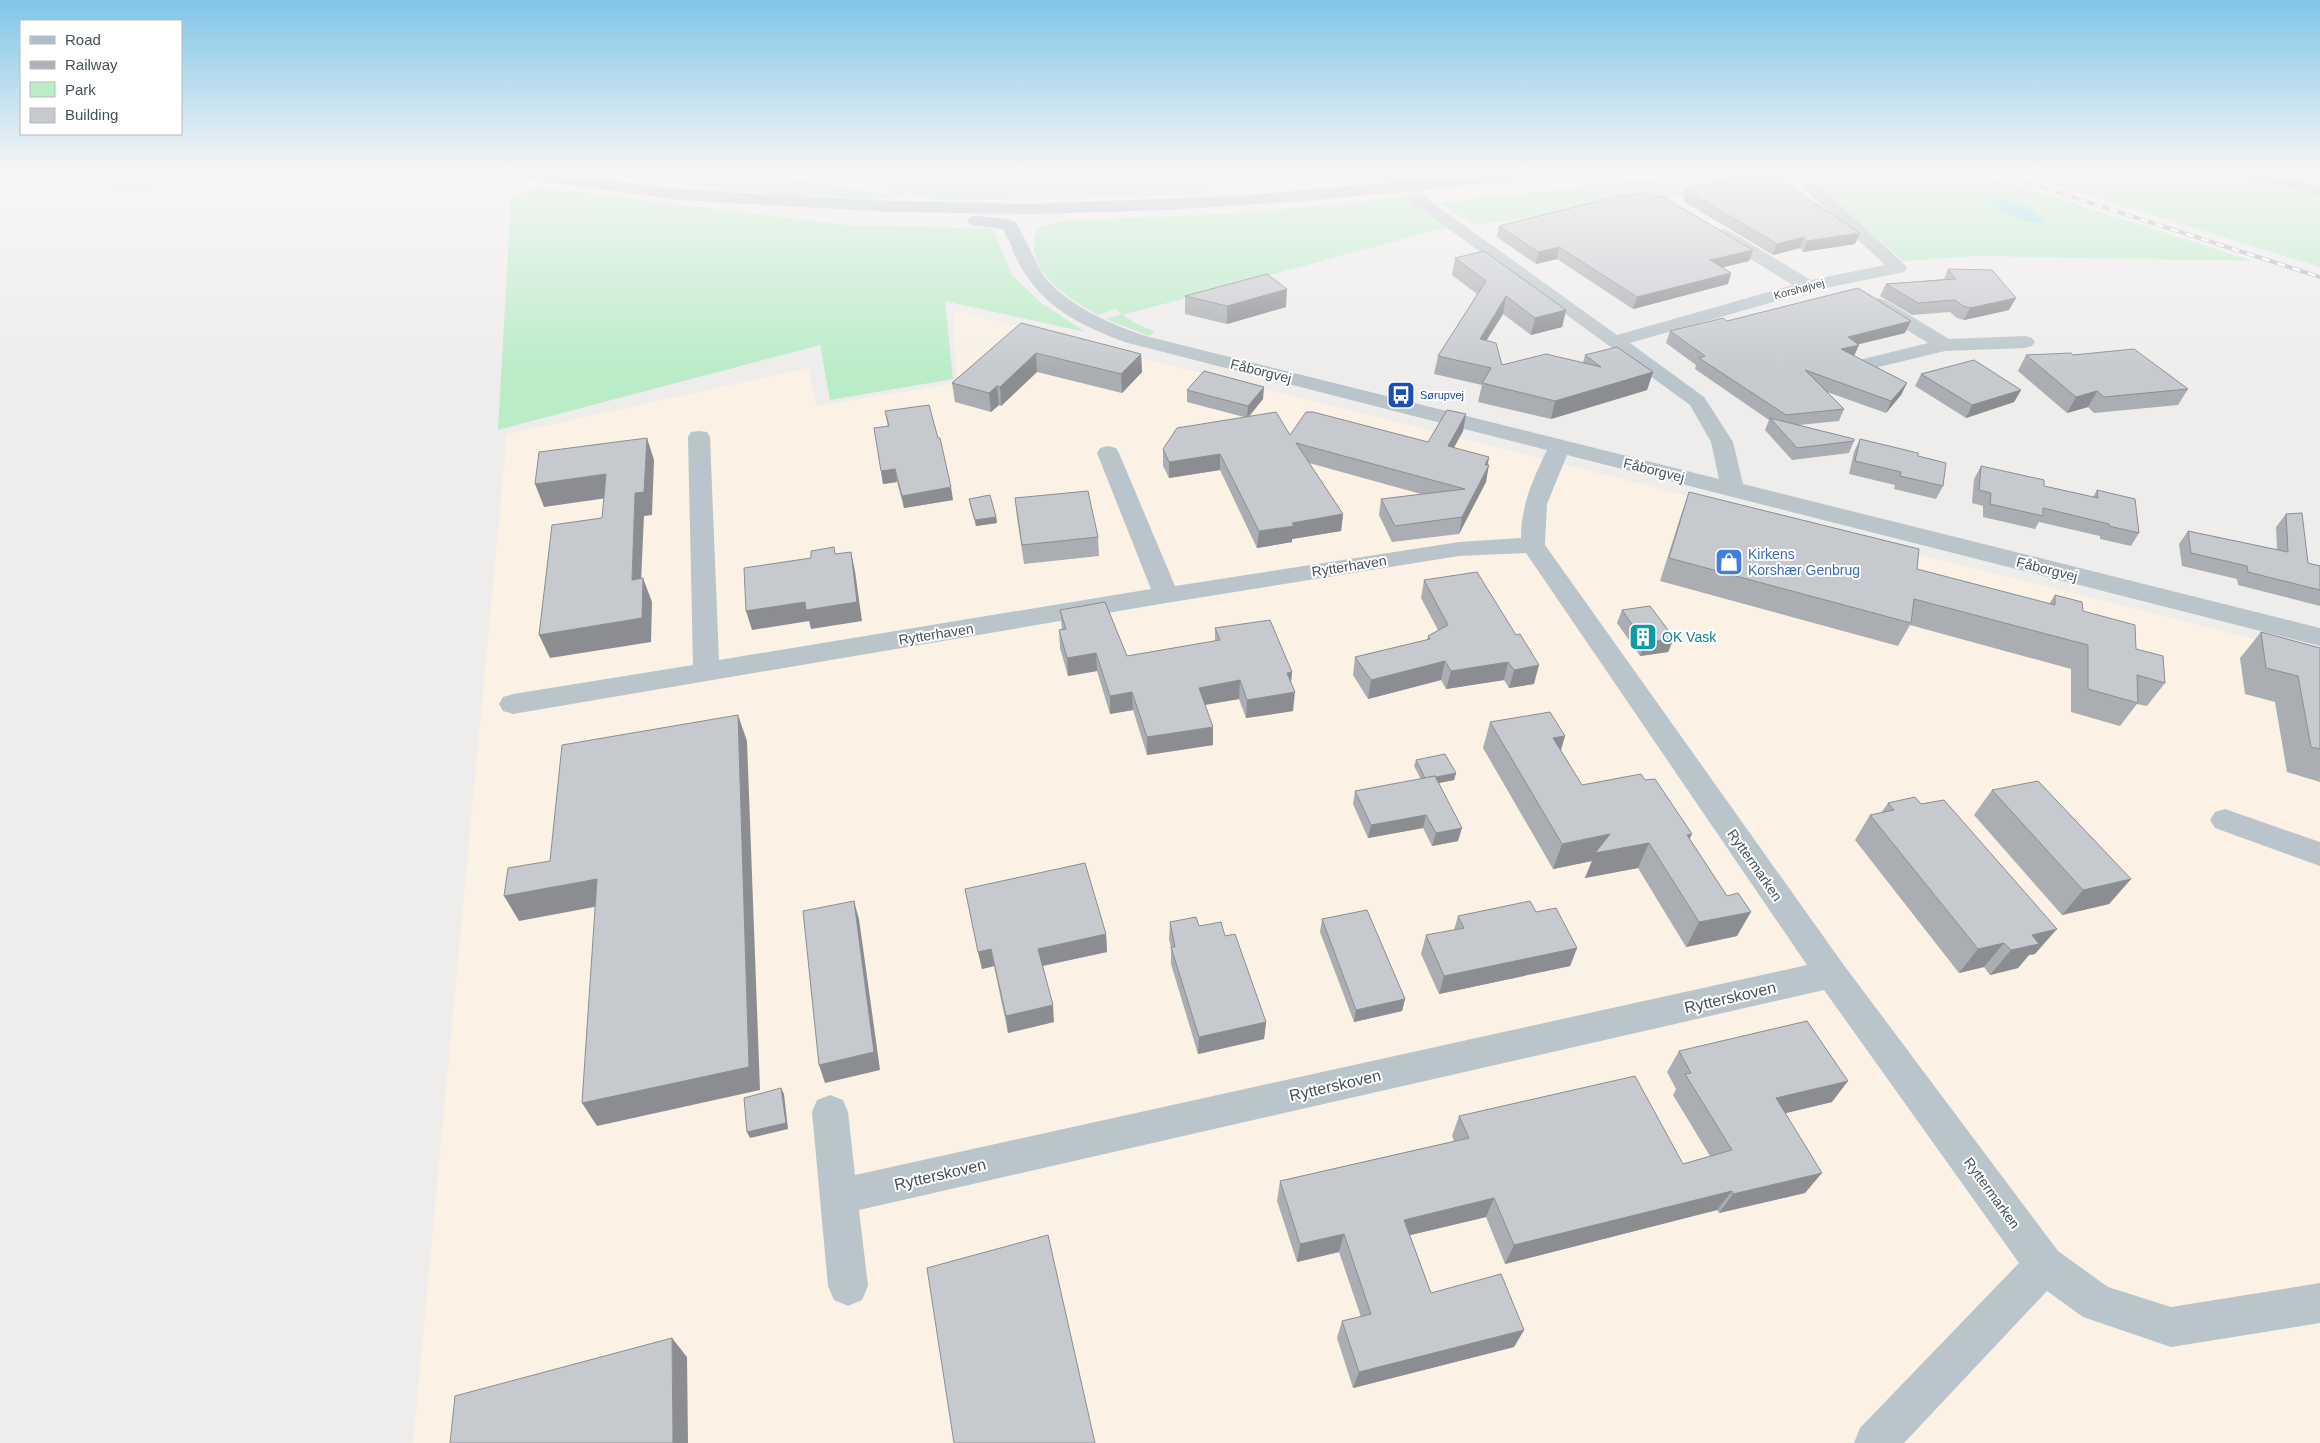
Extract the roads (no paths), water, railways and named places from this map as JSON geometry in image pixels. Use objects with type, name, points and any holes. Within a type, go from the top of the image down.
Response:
[{"type":"main road","points":[[1021,249],[1023,237]]},
{"type":"street","points":[[1470,237],[1697,401],[1718,429],[1728,459],[1732,490]]},
{"type":"street","points":[[1726,237],[1808,286]]},
{"type":"street","name":"Korshøjvej","points":[[1616,341],[1808,286],[1898,268],[1865,237]]},
{"type":"street","name":"Fåborgvej","points":[[1021,249],[1034,277],[1053,297],[1076,313],[1120,334],[2320,637]]},
{"type":"street","points":[[1836,279],[1945,345]]},
{"type":"street","points":[[1870,363],[1945,345],[2025,342]]},
{"type":"street","points":[[699,437],[706,672]]},
{"type":"street","points":[[1533,544],[1532,519],[1536,497],[1560,446]]},
{"type":"street","points":[[1108,453],[1166,595]]},
{"type":"street","name":"Rytterhaven","points":[[513,704],[1166,595],[1459,549],[1533,544]]},
{"type":"street","name":"Ryttermarken","points":[[1533,544],[1831,974],[2044,1265],[2097,1303],[2171,1327],[2320,1303]]},
{"type":"street","points":[[2225,820],[2320,854]]},
{"type":"street","name":"Rytterskoven","points":[[838,1197],[1831,974]]},
{"type":"street","points":[[830,1112],[848,1286]]},
{"type":"street","points":[[1875,1443],[2044,1265]]},
{"type":"railway","points":[[2197,237],[2320,277]]},
{"type":"place","name":"Sørupvej","points":[[1401,395]]},
{"type":"place","name":"Kirkens Korshær Genbrug","points":[[1729,562]]},
{"type":"place","name":"OK Vask","points":[[1643,637]]}]
